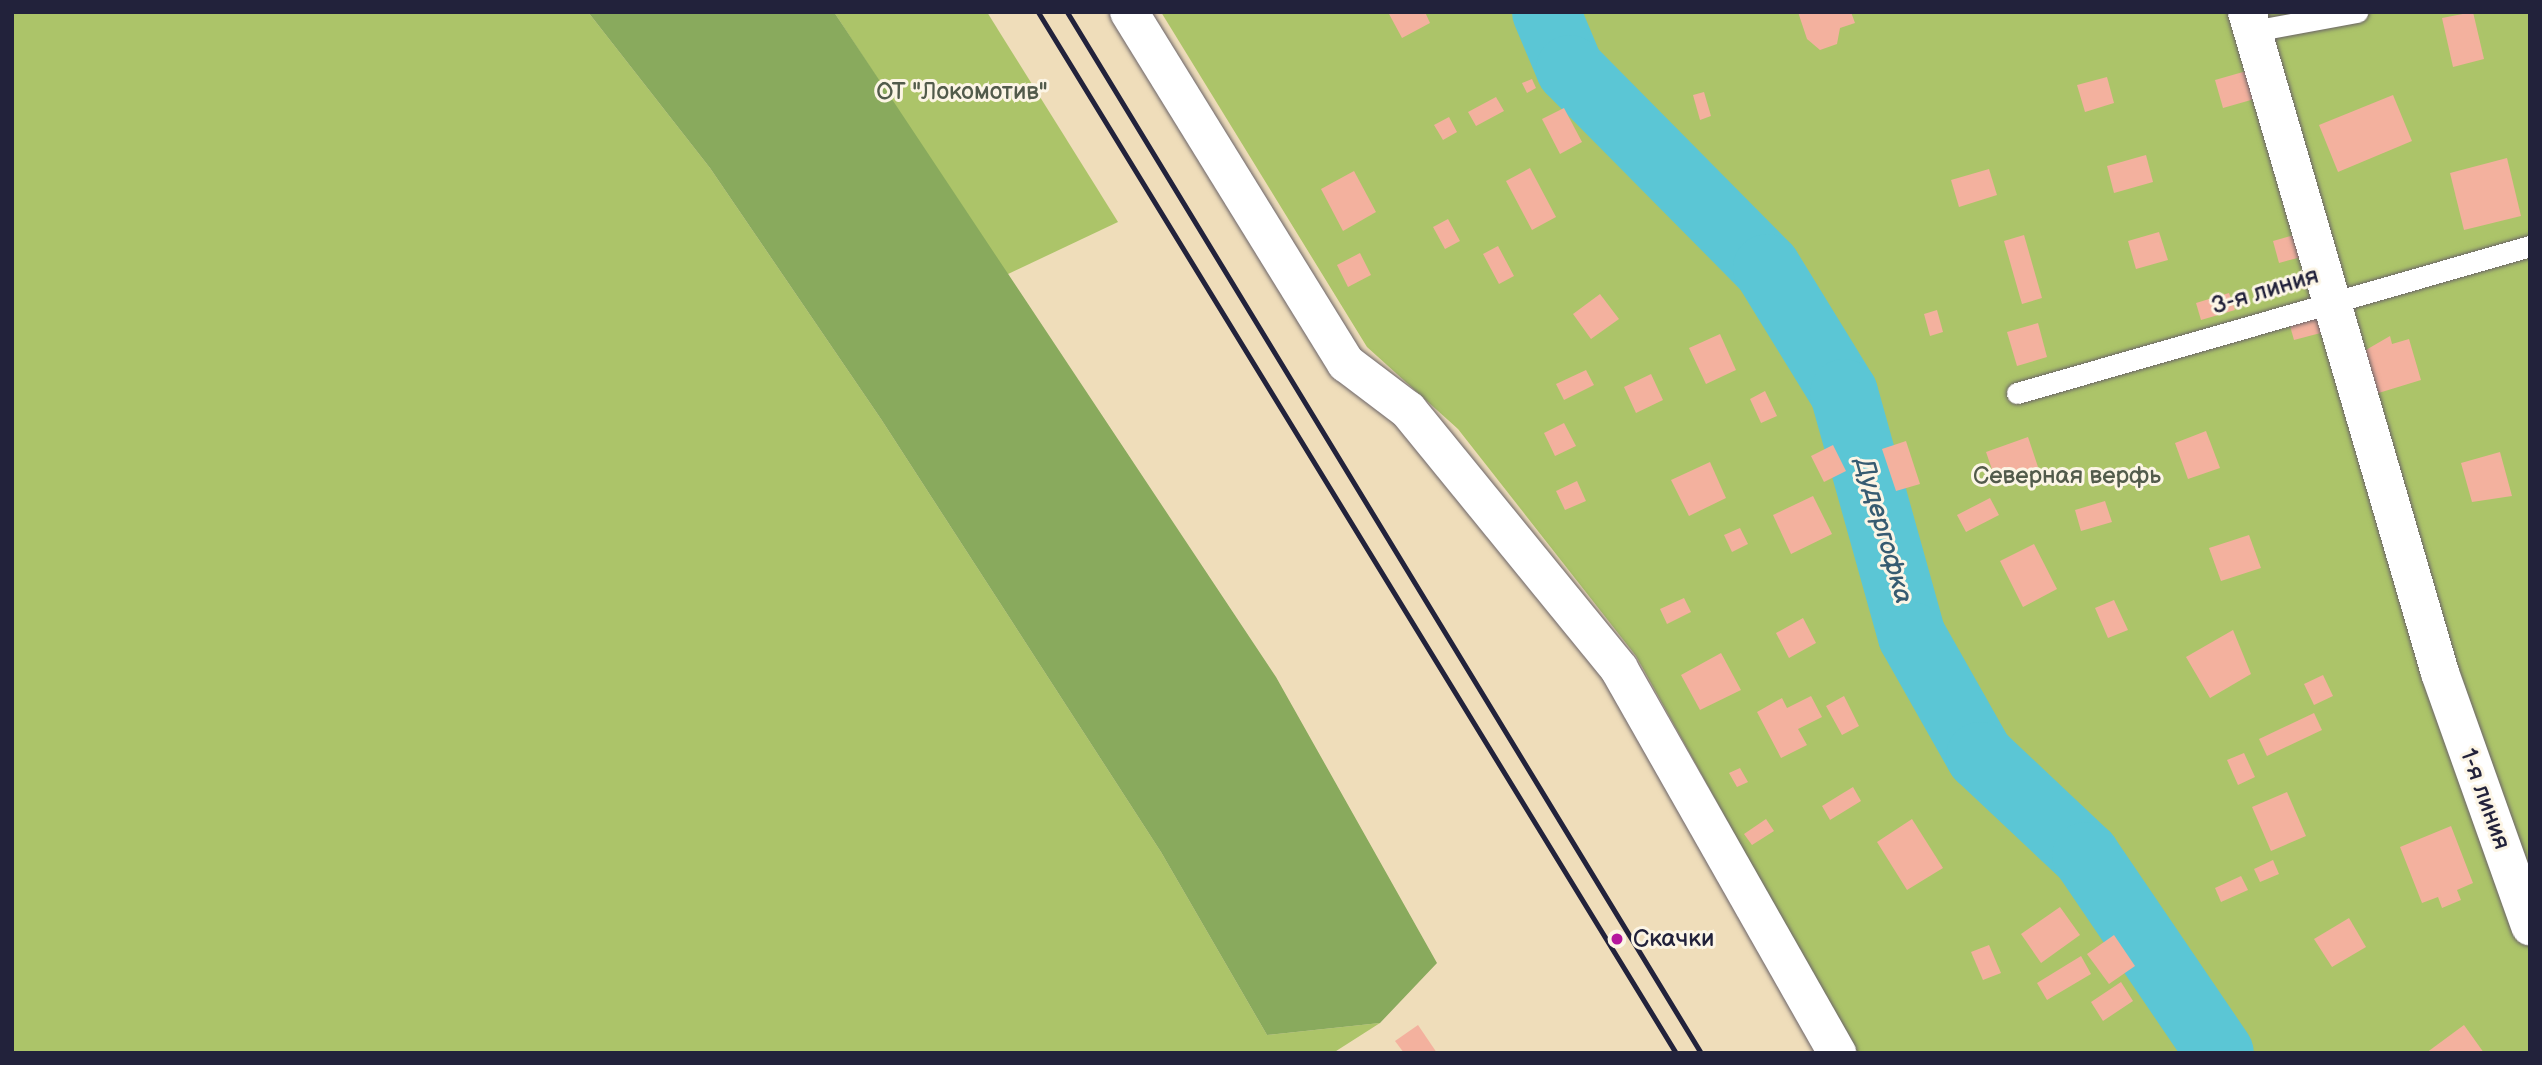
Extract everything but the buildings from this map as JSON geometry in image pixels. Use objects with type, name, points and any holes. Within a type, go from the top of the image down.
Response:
[{"type":"street","points":[[1129,12],[1346,363],[1408,411],[1619,669],[1837,1053]]},
{"type":"street","name":"1-я линия","points":[[2250,22],[2440,673],[2530,926]]},
{"type":"lane","points":[[2250,22],[2357,12]]},
{"type":"lane","name":"3-я линия","points":[[2017,393],[2331,299],[2530,246]]},
{"type":"green space","points":[[12,12],[588,12],[710,168],[881,419],[1161,852],[1267,1035],[1380,1023],[1333,1053],[12,1053]]},
{"type":"green space","points":[[588,12],[834,12],[1276,677],[1437,963],[1380,1023],[1267,1035],[1161,852],[881,419],[710,168]]},
{"type":"green space","name":"ОТ \"Локомотив\"","points":[[834,12],[987,12],[1118,222],[1006,275]]},
{"type":"green space","name":"Северная верфь","points":[[1161,12],[2530,12],[2530,1053],[1856,1053],[1636,656],[1458,429],[1367,347]]},
{"type":"waterway","name":"Дудергофка","points":[[1546,12],[1570,69],[1767,268],[1844,393],[1912,636],[1980,756],[2086,856],[2220,1053]]},
{"type":"railway","points":[[1038,12],[1676,1053]]},
{"type":"railway","points":[[1067,12],[1701,1053]]},
{"type":"place","name":"Скачки","points":[[1617,939]]}]
